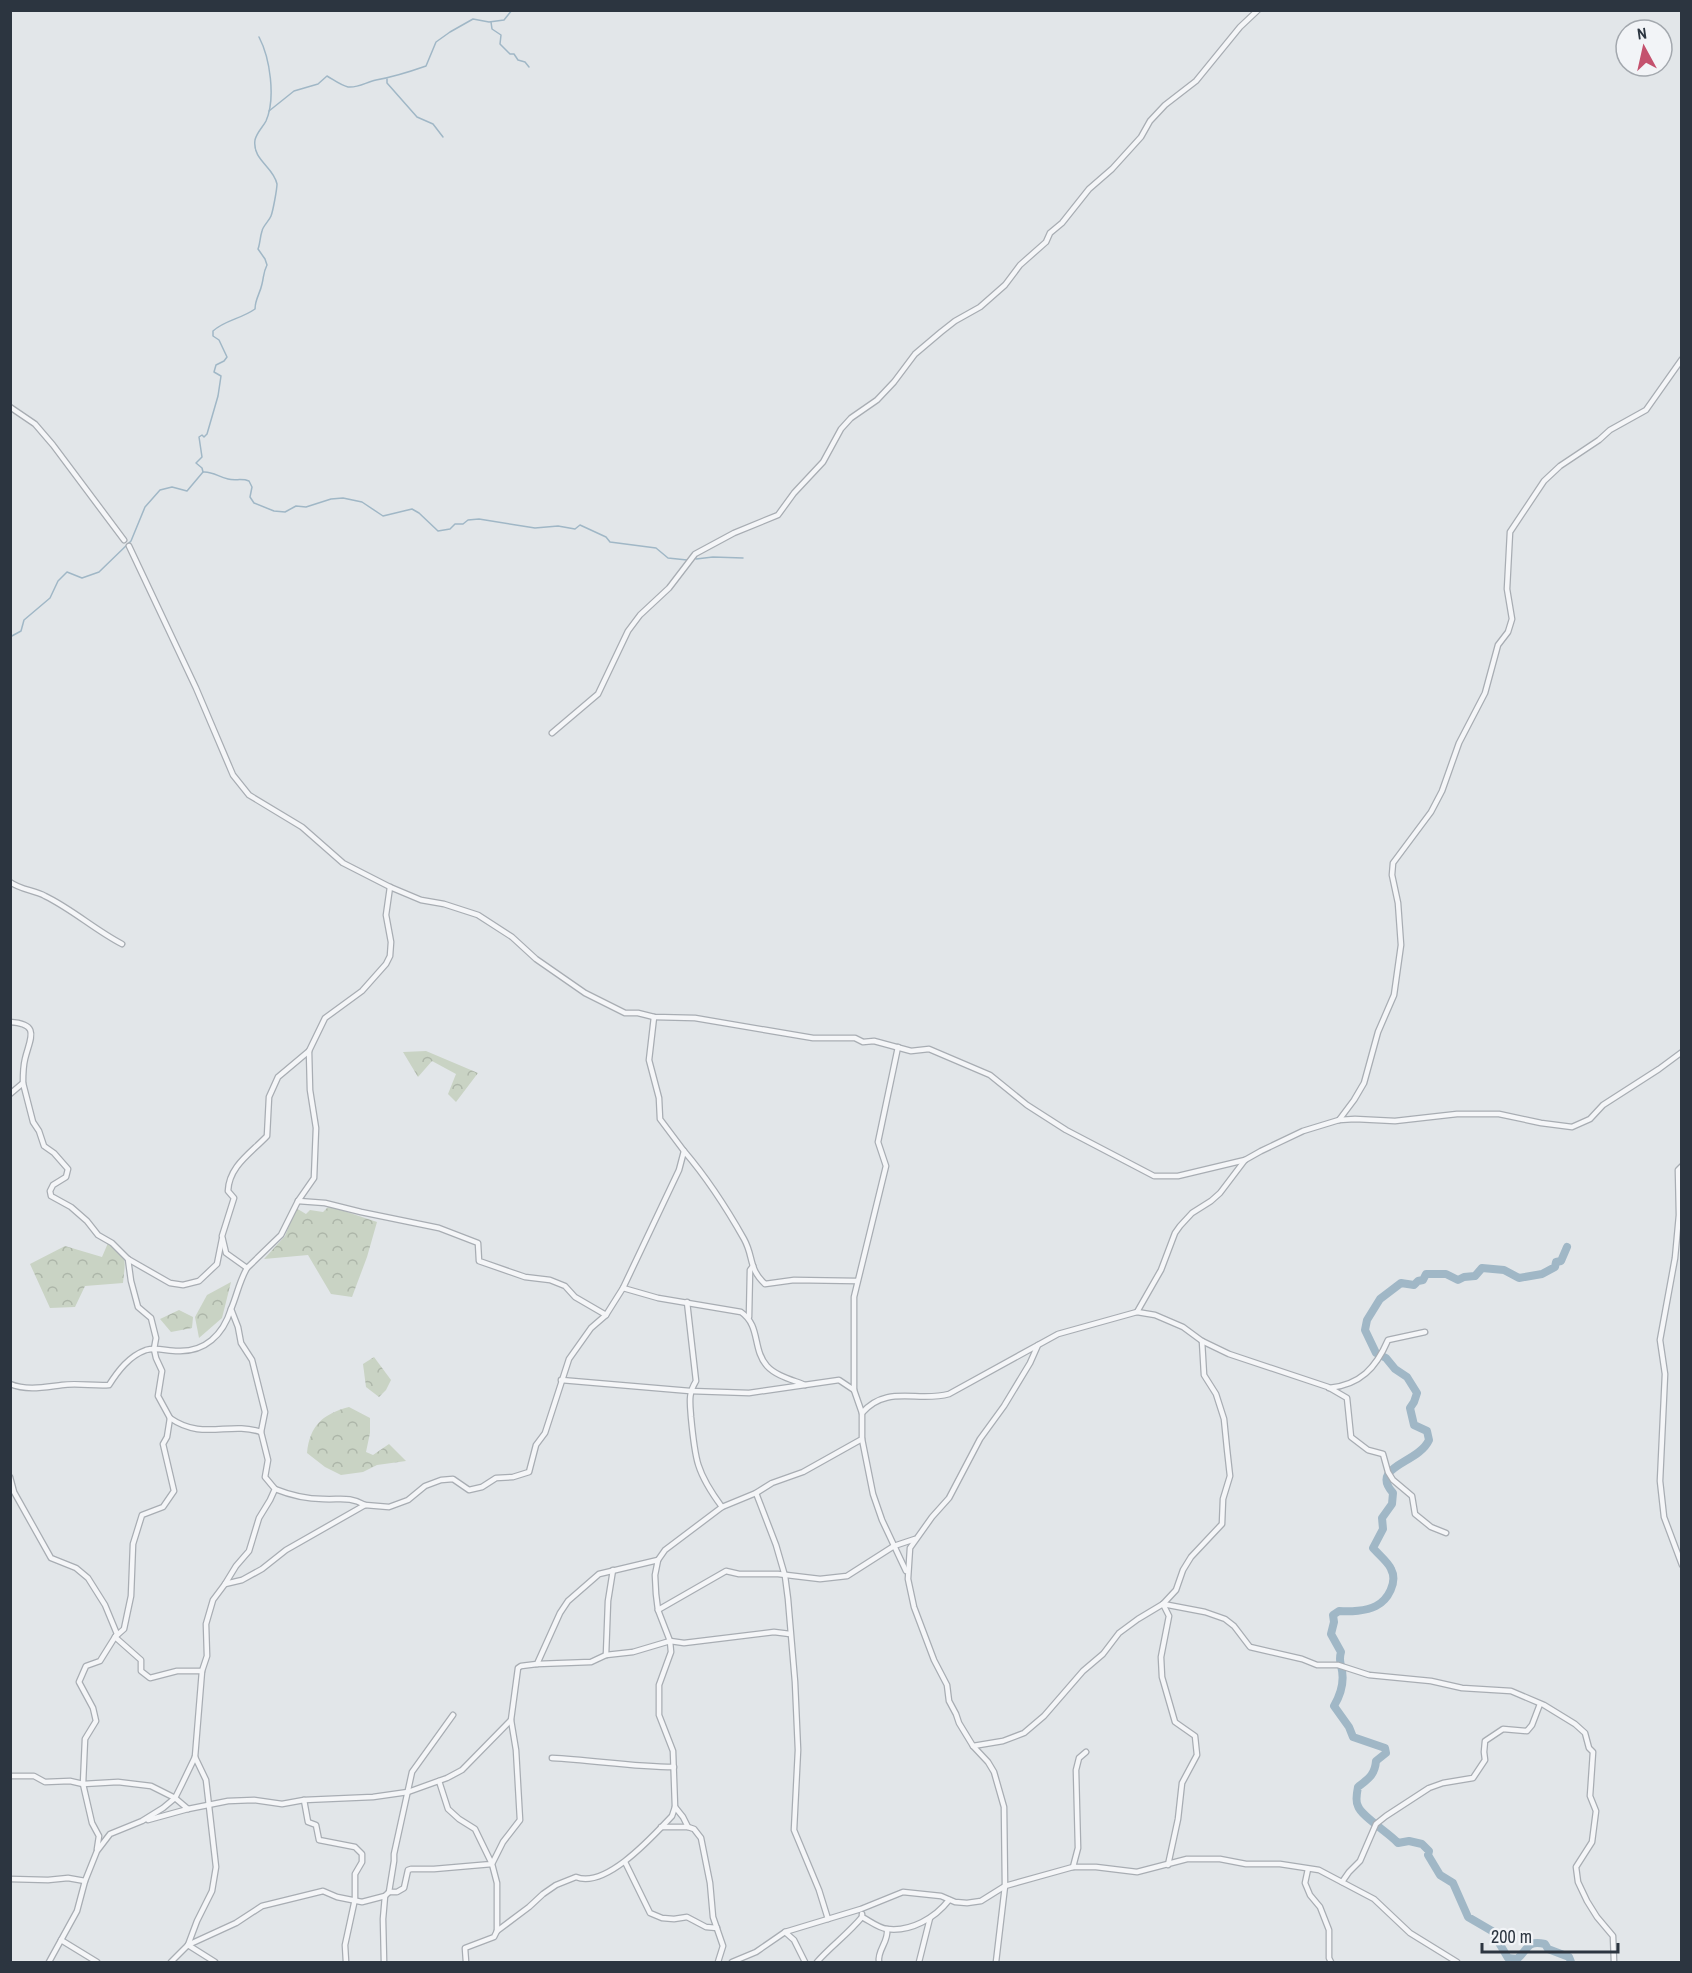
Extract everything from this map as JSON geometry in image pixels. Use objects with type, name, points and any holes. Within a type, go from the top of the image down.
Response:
[{"type":"street","points":[[552,733],[598,694],[628,631],[640,615],[669,588],[695,554],[734,533],[778,515],[794,493],[823,462],[841,429],[851,418],[877,400],[915,354],[955,321],[975,311],[1005,285],[1020,265],[1046,242],[1050,233],[1062,223],[1089,189],[1112,169],[1141,137],[1150,121],[1165,105],[1196,81],[1240,27],[1258,10]]},
{"type":"street","points":[[1339,1120],[1351,1106],[1364,1083],[1378,1032],[1394,995],[1401,945],[1398,903],[1392,875],[1393,863],[1431,812],[1442,790],[1455,753],[1485,693],[1498,645],[1508,632],[1512,619],[1507,589],[1510,532],[1544,481],[1560,466],[1610,430],[1646,410],[1682,359]]},
{"type":"street","points":[[10,406],[34,424],[53,445],[124,540]]},
{"type":"street","points":[[129,546],[196,688],[233,775],[249,795],[302,827],[343,863],[421,900],[444,904],[478,915],[512,937],[536,959],[585,993],[625,1013],[654,1017],[695,1018],[813,1038],[855,1038],[863,1042],[874,1041],[910,1050],[929,1048],[990,1074],[1027,1105],[1066,1130],[1154,1176],[1178,1176],[1245,1160],[1303,1131],[1339,1120],[1395,1121],[1457,1114],[1499,1114],[1572,1127],[1590,1119],[1604,1105],[1682,1052]]},
{"type":"street","points":[[10,882],[19,889],[44,895],[122,944]]},
{"type":"street","points":[[10,1022],[28,1026],[31,1030],[32,1041],[23,1068],[23,1083],[33,1122],[44,1146],[54,1153],[68,1169],[66,1177],[53,1185],[50,1191],[51,1196],[71,1206],[98,1235],[112,1243],[128,1259],[170,1283],[183,1285],[199,1281],[217,1264],[222,1236],[234,1198],[228,1191],[230,1175],[246,1154],[267,1136],[269,1097],[278,1077],[309,1051],[325,1018],[362,991],[386,964],[390,956],[391,942],[386,915],[390,887]]},
{"type":"street","points":[[654,1017],[649,1060],[659,1098],[660,1119],[714,1188],[746,1242],[756,1275],[765,1284],[794,1280],[857,1281]]},
{"type":"street","points":[[898,1047],[878,1142],[886,1166],[854,1297],[854,1390],[862,1413],[862,1439],[873,1494],[908,1574]]},
{"type":"street","points":[[10,1384],[17,1387],[43,1388],[64,1384],[110,1385],[119,1370],[146,1350],[196,1350],[212,1340],[226,1324],[240,1281],[248,1268],[281,1235],[298,1201],[314,1178],[316,1128],[310,1090],[309,1051]]},
{"type":"street","points":[[1675,1058],[1682,1061]]},
{"type":"street","points":[[10,1094],[23,1083]]},
{"type":"street","points":[[231,1309],[241,1342],[252,1360],[265,1412],[261,1432],[268,1460],[265,1477],[274,1489],[291,1495],[321,1499],[354,1498],[365,1505],[390,1507],[408,1500],[425,1486],[441,1480],[453,1479],[469,1490],[482,1487],[496,1478],[513,1477],[529,1472],[536,1445],[545,1433],[569,1359],[591,1328],[606,1315],[623,1288],[679,1170],[684,1151]]},
{"type":"street","points":[[1137,1312],[1161,1270],[1175,1233],[1192,1213],[1212,1201],[1220,1193],[1245,1160]]},
{"type":"street","points":[[1682,1166],[1678,1170],[1679,1215],[1676,1240],[1659,1340],[1665,1374],[1660,1481],[1664,1517],[1682,1565]]},
{"type":"street","points":[[298,1201],[325,1203],[439,1228],[463,1236],[478,1243],[479,1261],[525,1277],[550,1280],[565,1286],[575,1297],[606,1315]]},
{"type":"street","points":[[222,1236],[226,1253],[248,1268]]},
{"type":"street","points":[[1676,1240],[1682,1244]]},
{"type":"street","points":[[128,1259],[138,1307],[151,1318],[156,1338],[154,1349],[162,1371],[158,1396],[170,1418],[183,1428],[217,1431],[251,1429],[261,1432]]},
{"type":"street","points":[[753,1266],[750,1270],[749,1317],[757,1338],[759,1352],[767,1367],[785,1378],[805,1385]]},
{"type":"street","points":[[623,1288],[658,1298],[741,1312],[749,1317]]},
{"type":"street","points":[[687,1302],[696,1382],[690,1391],[692,1436],[698,1466],[706,1485],[722,1507]]},
{"type":"street","points":[[862,1413],[876,1400],[885,1398],[912,1395],[938,1397],[949,1394],[1058,1334],[1137,1312],[1155,1315],[1183,1327],[1202,1341],[1245,1361],[1329,1388],[1347,1398],[1351,1437],[1368,1450],[1383,1454],[1393,1480],[1412,1496],[1416,1514],[1431,1527],[1446,1533]]},
{"type":"street","points":[[1329,1388],[1341,1387],[1356,1381],[1374,1366],[1389,1340],[1425,1332]]},
{"type":"street","points":[[973,1746],[1003,1741],[1024,1733],[1044,1716],[1083,1671],[1103,1654],[1119,1633],[1163,1604],[1176,1590],[1183,1570],[1191,1557],[1222,1524],[1223,1499],[1230,1476],[1224,1419],[1215,1394],[1204,1376],[1202,1341]]},
{"type":"street","points":[[996,1962],[1005,1886],[1004,1807],[994,1772],[973,1746],[949,1701],[947,1685],[934,1660],[914,1607],[908,1586],[908,1574],[910,1548],[915,1539],[949,1498],[980,1439],[1030,1364],[1038,1345]]},
{"type":"street","points":[[561,1380],[690,1391],[749,1393],[839,1380],[854,1390]]},
{"type":"street","points":[[49,1962],[77,1911],[85,1881],[97,1851],[99,1836],[92,1823],[83,1784],[85,1738],[96,1721],[93,1708],[79,1682],[86,1666],[100,1661],[115,1637],[124,1629],[131,1596],[136,1530],[142,1515],[163,1507],[174,1491],[163,1444],[167,1437],[170,1418]]},
{"type":"street","points":[[497,1930],[556,1885],[576,1877],[584,1880],[592,1878],[625,1862],[672,1816],[675,1807],[673,1750],[659,1716],[659,1685],[671,1652],[670,1641],[658,1610],[655,1575],[658,1560],[665,1550],[722,1507],[756,1493],[772,1483],[803,1472],[862,1439]]},
{"type":"street","points":[[10,1477],[14,1492],[51,1558],[76,1568],[92,1586],[105,1605],[117,1634],[115,1637]]},
{"type":"street","points":[[142,1821],[175,1798],[195,1757],[202,1671],[207,1656],[206,1624],[213,1600],[249,1551],[259,1518],[274,1489]]},
{"type":"street","points":[[756,1493],[785,1576],[795,1682],[798,1750],[794,1830],[819,1890],[828,1919]]},
{"type":"street","points":[[225,1584],[242,1580],[262,1569],[285,1550],[365,1505]]},
{"type":"street","points":[[658,1610],[726,1571],[739,1574],[778,1574],[820,1579],[847,1576],[894,1546],[915,1539]]},
{"type":"street","points":[[537,1664],[560,1613],[568,1601],[599,1574],[658,1560]]},
{"type":"street","points":[[606,1655],[608,1601],[613,1570]]},
{"type":"street","points":[[1163,1604],[1205,1612],[1225,1619],[1234,1626],[1250,1647],[1317,1665],[1338,1665],[1369,1675],[1431,1681],[1462,1688],[1511,1691],[1575,1724],[1585,1733],[1589,1748],[1593,1752],[1590,1796],[1596,1811],[1592,1842],[1576,1867],[1578,1882],[1597,1917],[1613,1936],[1614,1962]]},
{"type":"street","points":[[1163,1604],[1168,1616],[1161,1657],[1162,1677],[1175,1722],[1195,1736],[1197,1755],[1182,1782],[1178,1819],[1168,1865]]},
{"type":"street","points":[[492,1864],[503,1842],[519,1820],[516,1750],[511,1720],[518,1668],[537,1664],[591,1662],[606,1655],[633,1652],[670,1641],[684,1643],[774,1632],[790,1634]]},
{"type":"street","points":[[115,1637],[141,1660],[141,1671],[150,1678],[177,1671],[202,1671]]},
{"type":"street","points":[[1342,1882],[1348,1872],[1360,1861],[1377,1824],[1429,1788],[1473,1778],[1485,1760],[1485,1741],[1503,1729],[1527,1731],[1532,1725],[1540,1704]]},
{"type":"street","points":[[384,1962],[383,1919],[412,1772],[453,1715]]},
{"type":"street","points":[[97,1851],[110,1834],[142,1821],[228,1801],[254,1800],[282,1804],[304,1800],[373,1797],[408,1792],[462,1770],[511,1720]]},
{"type":"street","points":[[1073,1867],[1078,1848],[1076,1770],[1079,1758],[1086,1752]]},
{"type":"street","points":[[188,1945],[196,1921],[212,1891],[216,1867],[206,1780],[195,1757]]},
{"type":"street","points":[[552,1758],[591,1760],[637,1767],[674,1767]]},
{"type":"street","points":[[10,1776],[34,1776],[45,1782],[133,1783],[151,1786],[175,1798],[188,1809]]},
{"type":"street","points":[[439,1781],[448,1809],[475,1829],[492,1864],[497,1883],[497,1930],[494,1937],[465,1948],[466,1962]]},
{"type":"street","points":[[304,1800],[308,1822],[315,1825],[319,1840],[355,1847],[362,1854],[363,1862],[356,1874],[355,1899],[345,1945],[346,1962]]},
{"type":"street","points":[[675,1807],[688,1827]]},
{"type":"street","points":[[662,1827],[688,1827],[694,1829],[701,1838],[710,1883],[713,1917],[723,1946],[718,1962]]},
{"type":"street","points":[[732,1962],[756,1952],[786,1932],[861,1909],[903,1892],[941,1896],[949,1900],[968,1903],[981,1901],[1005,1886],[1073,1867],[1137,1872],[1187,1859],[1220,1859],[1246,1864],[1280,1864],[1319,1870],[1374,1899],[1410,1933],[1457,1962]]},
{"type":"street","points":[[625,1862],[650,1913],[662,1918],[687,1917],[706,1927],[717,1928]]},
{"type":"street","points":[[171,1962],[188,1945],[236,1923],[262,1906],[322,1891],[362,1902],[404,1888],[408,1870],[411,1869],[492,1864]]},
{"type":"street","points":[[1308,1869],[1305,1882],[1310,1895],[1320,1907],[1329,1930],[1331,1962]]},
{"type":"street","points":[[10,1879],[68,1878],[85,1881]]},
{"type":"street","points":[[862,1917],[887,1929],[908,1927],[930,1918],[949,1900]]},
{"type":"street","points":[[817,1962],[831,1946],[854,1927],[862,1917],[861,1909]]},
{"type":"street","points":[[919,1962],[930,1918]]},
{"type":"street","points":[[879,1962],[878,1955],[888,1936],[887,1929]]},
{"type":"street","points":[[786,1932],[794,1940],[805,1962]]},
{"type":"street","points":[[61,1940],[97,1962]]},
{"type":"street","points":[[188,1945],[215,1962]]},
{"type":"green space","points":[[426,1051],[478,1073],[456,1102],[448,1094],[456,1074],[432,1061],[418,1077],[403,1052]]},
{"type":"green space","points":[[329,1206],[377,1222],[352,1297],[331,1294],[308,1255],[264,1259],[285,1236],[296,1208],[306,1214],[310,1210],[323,1212]]},
{"type":"green space","points":[[108,1243],[123,1254],[125,1264],[123,1283],[85,1286],[75,1307],[50,1308],[30,1264],[65,1246],[102,1257]]},
{"type":"green space","points":[[231,1282],[222,1318],[199,1338],[195,1317],[207,1295]]},
{"type":"green space","points":[[179,1310],[193,1317],[192,1328],[171,1332],[160,1319]]},
{"type":"green space","points":[[374,1357],[391,1380],[379,1397],[366,1387],[363,1364]]},
{"type":"green space","points":[[349,1407],[370,1418],[366,1452],[373,1455],[389,1444],[406,1461],[377,1465],[363,1472],[341,1475],[325,1467],[307,1453],[311,1435],[319,1422],[332,1413]]},
{"type":"waterway","points":[[269,111],[294,91],[318,84],[327,76],[342,85],[352,87],[426,66],[436,42],[450,32],[473,19],[489,22],[504,20],[512,10]]},
{"type":"waterway","points":[[491,22],[492,29],[501,35],[500,44],[529,67]]},
{"type":"waterway","points":[[10,637],[21,631],[24,620],[50,598],[58,581],[67,572],[82,578],[99,572],[131,541],[145,507],[160,490],[172,487],[187,491],[203,472],[196,463],[202,457],[199,437],[207,434],[218,396],[221,376],[214,372],[216,365],[227,357],[219,340],[213,336],[213,331],[255,309],[267,265],[258,249],[263,229],[272,213],[277,184],[255,147],[256,137],[266,121],[271,101],[269,67],[259,37]]},
{"type":"waterway","points":[[387,79],[387,83],[417,117],[433,124],[443,137]]},
{"type":"waterway","points":[[203,472],[231,480],[249,481],[252,487],[250,497],[254,503],[274,511],[285,512],[296,506],[306,507],[331,499],[343,498],[362,502],[383,516],[412,509],[438,531],[450,529],[455,524],[463,524],[468,520],[479,519],[535,528],[558,526],[575,529],[580,525],[606,537],[610,542],[656,548],[668,558],[687,560]]},
{"type":"waterway","points":[[696,559],[743,558]]},
{"type":"waterway","points":[[1567,1247],[1561,1261],[1556,1262],[1555,1267],[1542,1274],[1519,1278],[1504,1270],[1482,1268],[1475,1276],[1458,1280],[1446,1274],[1426,1274],[1423,1280],[1414,1285],[1401,1283],[1380,1299],[1367,1320],[1365,1330],[1376,1353],[1386,1358],[1395,1369],[1407,1377],[1417,1393],[1410,1408],[1414,1425],[1427,1431],[1429,1440],[1423,1448],[1398,1465],[1387,1477],[1387,1484],[1393,1493],[1392,1504],[1382,1518],[1383,1529],[1373,1548],[1391,1569],[1393,1574],[1391,1590],[1376,1606],[1358,1611],[1339,1611],[1333,1615],[1331,1634],[1341,1652],[1343,1676],[1334,1706],[1349,1727],[1353,1737],[1385,1748],[1386,1753],[1376,1761],[1370,1776],[1358,1787],[1356,1796],[1360,1810],[1398,1843],[1409,1841],[1422,1844],[1429,1851],[1428,1855],[1440,1875],[1453,1883],[1468,1917],[1492,1931],[1508,1958],[1517,1959],[1528,1946],[1539,1943],[1569,1957],[1571,1962]]}]
